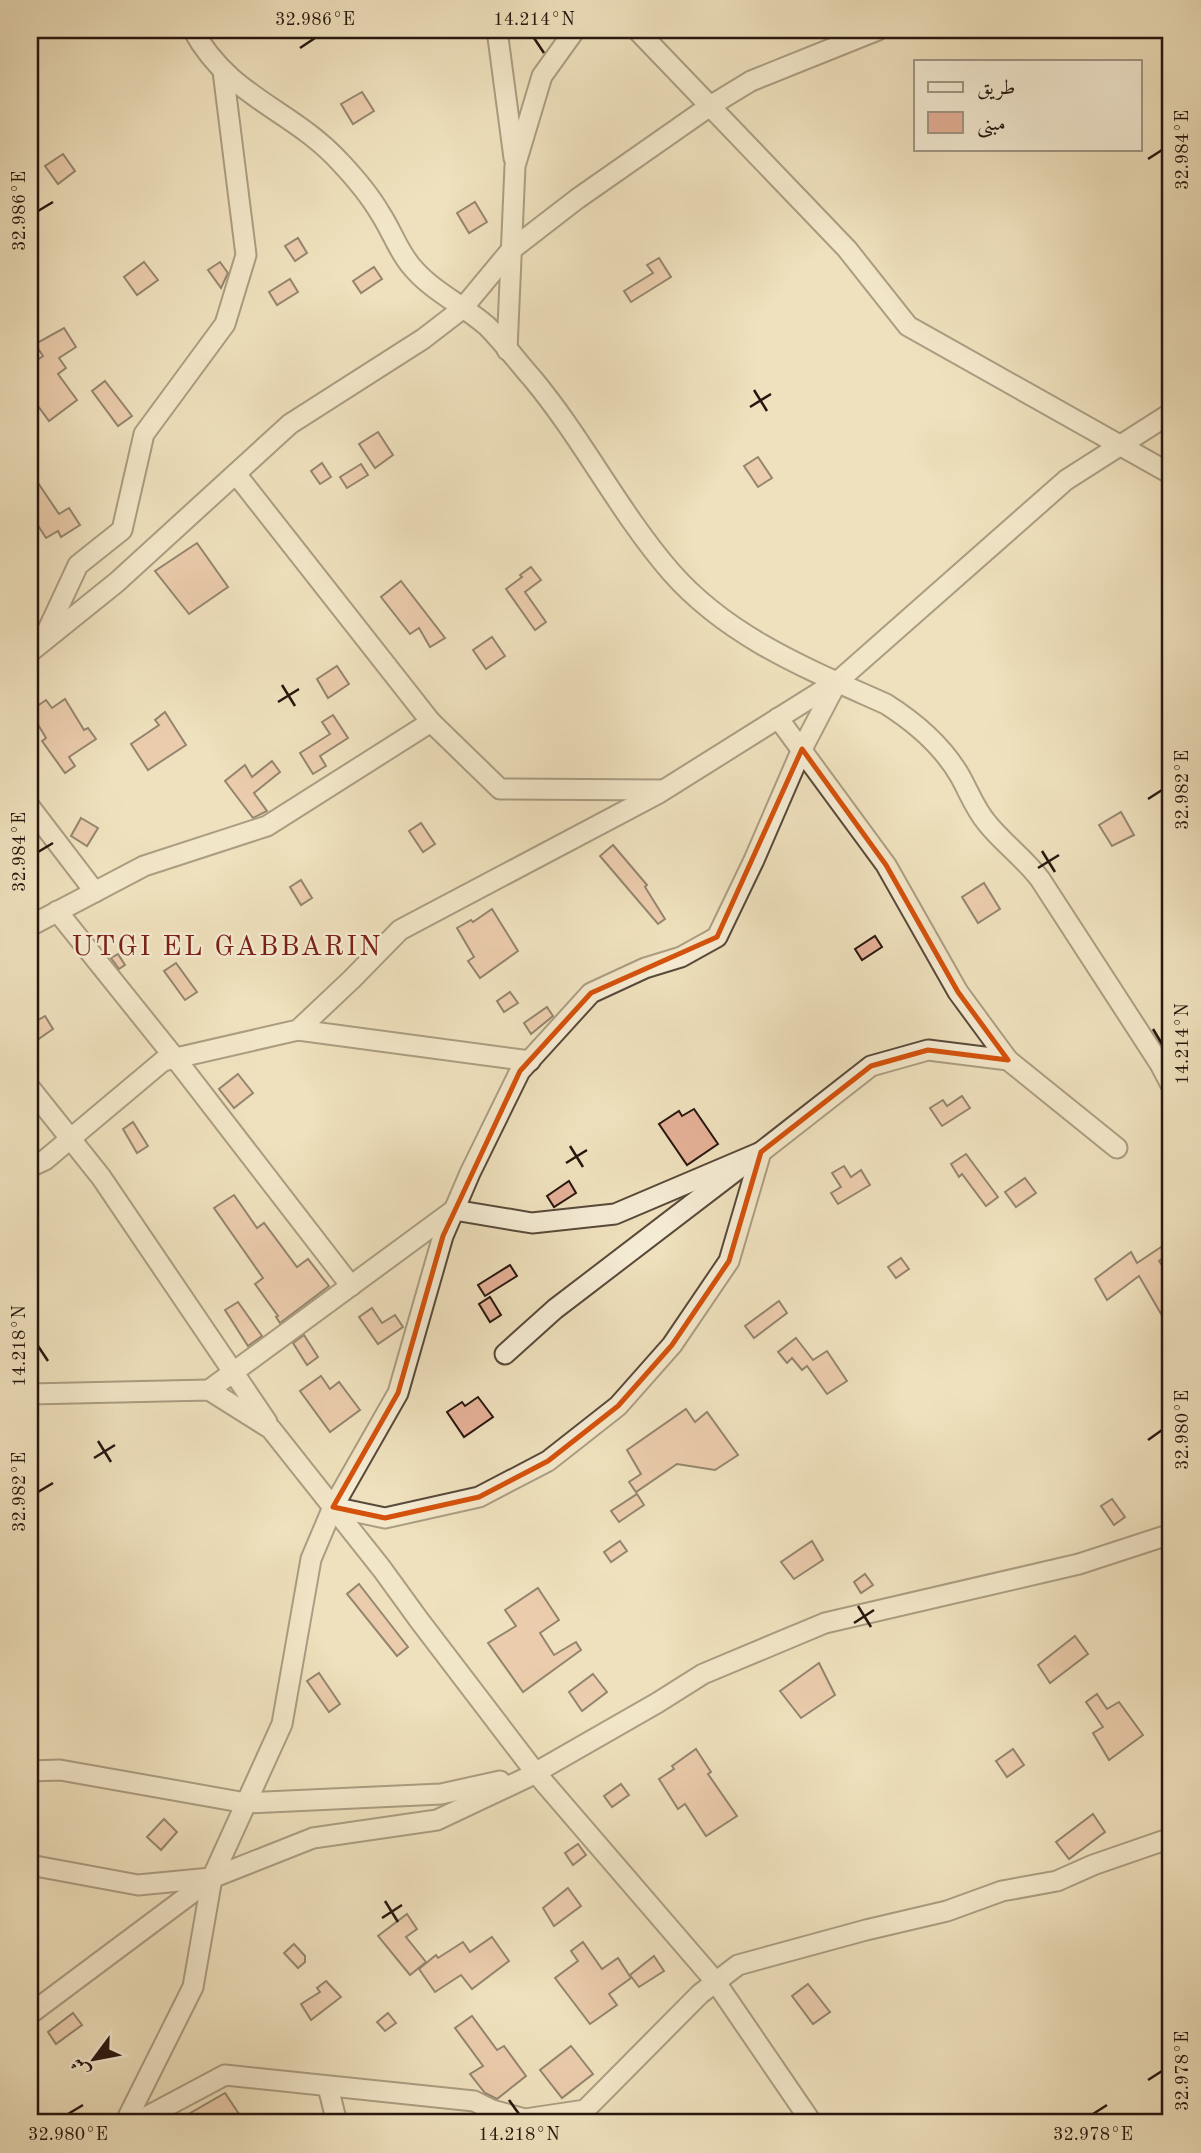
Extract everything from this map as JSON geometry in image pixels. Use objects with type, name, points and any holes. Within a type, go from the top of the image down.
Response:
[{"type":"street","points":[[193,30],[211,57],[241,88],[300,127],[337,158],[369,195],[400,252],[413,268],[427,282],[486,326],[508,350],[535,382],[654,551],[694,595],[752,641],[905,716],[938,746],[960,776],[986,822],[1028,863],[1040,879],[1171,1085]]},
{"type":"street","points":[[497,30],[515,166],[508,350]]},
{"type":"street","points":[[515,166],[542,76],[575,30]]},
{"type":"street","points":[[638,30],[847,249],[908,326],[1122,444],[1171,474]]},
{"type":"street","points":[[36,647],[117,582],[290,425],[424,339],[463,309],[511,250],[577,199],[710,106],[751,81],[878,30]]},
{"type":"street","points":[[36,647],[78,565],[122,530],[144,434],[225,324],[246,255],[223,71]]},
{"type":"street","points":[[298,1030],[400,930],[664,790],[837,682],[1066,480],[1171,413]]},
{"type":"street","points":[[236,474],[431,722],[499,789],[664,790]]},
{"type":"street","points":[[125,2123],[193,1987],[212,1878],[282,1724],[312,1559],[333,1507],[398,1393],[443,1236],[520,1071],[591,993],[645,968],[681,957],[717,937],[802,749],[837,682]]},
{"type":"street","points":[[778,718],[886,865],[958,992],[1008,1060],[1117,1147]]},
{"type":"street","points":[[31,923],[144,866],[267,827],[431,722]]},
{"type":"street","points":[[33,817],[95,892]]},
{"type":"street","points":[[57,911],[176,1058],[351,1286]]},
{"type":"street","points":[[30,1181],[37,1163],[70,1139],[163,1061],[298,1030],[530,1060]]},
{"type":"street","points":[[505,1354],[555,1309],[871,1066],[928,1050],[1008,1060]]},
{"type":"street","points":[[30,1088],[101,1177],[271,1429],[535,1772],[715,1981],[812,2123]]},
{"type":"street","points":[[30,1394],[209,1390],[454,1210],[532,1223],[615,1214],[761,1152]]},
{"type":"street","points":[[333,1507],[385,1518],[479,1497],[548,1461],[618,1406],[672,1345],[729,1261],[761,1152]]},
{"type":"street","points":[[209,1390],[271,1429]]},
{"type":"street","points":[[30,2014],[212,1878],[313,1838],[437,1820],[535,1772],[703,1674],[825,1623],[1079,1564],[1171,1534]]},
{"type":"street","points":[[30,1771],[60,1770],[246,1802],[441,1794],[535,1772]]},
{"type":"street","points":[[569,2123],[715,1981],[738,1965],[947,1911],[1002,1891],[1057,1881],[1093,1865],[1171,1838]]},
{"type":"street","points":[[30,1865],[138,1885],[212,1878]]},
{"type":"street","points":[[135,2123],[225,2075],[474,2101],[492,2110],[525,2119],[584,2110]]},
{"type":"street","points":[[328,2087],[337,2123]]},
{"type":"highlighted area","points":[[802,749],[886,865],[958,992],[1008,1060],[928,1050],[871,1066],[761,1152],[729,1261],[672,1345],[618,1406],[548,1461],[479,1497],[385,1518],[333,1507],[398,1393],[443,1236],[520,1071],[591,993],[717,937]]},
{"type":"building","points":[[362,92],[374,111],[353,124],[341,104]]},
{"type":"building","points":[[63,154],[75,171],[58,184],[45,166]]},
{"type":"building","points":[[475,202],[487,222],[469,233],[457,213]]},
{"type":"building","points":[[298,238],[307,253],[295,261],[285,246]]},
{"type":"building","points":[[659,258],[671,277],[631,302],[624,291],[653,273],[647,265]]},
{"type":"building","points":[[144,262],[158,280],[137,295],[124,277]]},
{"type":"building","points":[[220,262],[228,273],[221,288],[208,270]]},
{"type":"building","points":[[374,267],[382,279],[361,293],[353,281]]},
{"type":"building","points":[[290,279],[298,292],[277,305],[269,292]]},
{"type":"building","points":[[64,328],[76,347],[59,358],[66,368],[58,374],[77,400],[49,421],[30,395],[30,365],[43,356],[35,344]]},
{"type":"building","points":[[105,381],[132,416],[118,426],[92,391]]},
{"type":"building","points":[[378,432],[393,455],[375,468],[359,444]]},
{"type":"building","points":[[758,457],[772,478],[758,487],[744,466]]},
{"type":"building","points":[[322,463],[331,477],[320,484],[311,471]]},
{"type":"building","points":[[361,464],[368,475],[347,488],[340,477]]},
{"type":"building","points":[[30,471],[59,514],[69,508],[80,525],[61,537],[58,531],[46,538],[30,513]]},
{"type":"building","points":[[197,543],[228,587],[189,614],[155,571]]},
{"type":"building","points":[[531,567],[541,580],[525,592],[546,622],[535,630],[506,589]]},
{"type":"building","points":[[401,581],[445,638],[430,647],[419,628],[410,634],[381,597]]},
{"type":"building","points":[[492,637],[505,656],[486,669],[473,650]]},
{"type":"building","points":[[337,666],[349,684],[328,698],[317,679]]},
{"type":"building","points":[[65,699],[84,730],[88,728],[96,739],[69,757],[75,766],[65,773],[42,741],[46,738],[30,711],[46,700],[52,708]]},
{"type":"building","points":[[165,712],[186,745],[148,770],[131,744],[159,725],[155,720]]},
{"type":"building","points":[[333,715],[348,738],[320,756],[326,766],[313,774],[300,753],[330,734],[322,722]]},
{"type":"building","points":[[272,761],[280,772],[254,793],[267,811],[253,818],[225,781],[245,765],[252,777]]},
{"type":"building","points":[[1121,812],[1134,835],[1112,846],[1099,825]]},
{"type":"building","points":[[81,818],[98,828],[87,846],[71,836]]},
{"type":"building","points":[[421,823],[435,844],[423,852],[409,831]]},
{"type":"building","points":[[613,845],[647,885],[645,887],[665,919],[658,924],[600,856]]},
{"type":"building","points":[[301,880],[312,898],[301,905],[290,887]]},
{"type":"building","points":[[984,883],[1000,909],[978,923],[962,897]]},
{"type":"building","points":[[492,909],[518,951],[480,978],[468,961],[474,957],[457,928],[471,920],[473,922]]},
{"type":"building","points":[[875,936],[882,947],[862,960],[855,949]]},
{"type":"building","points":[[118,954],[125,965],[119,969],[111,958]]},
{"type":"building","points":[[176,963],[197,992],[185,1000],[164,971]]},
{"type":"building","points":[[510,992],[518,1003],[504,1012],[497,1001]]},
{"type":"building","points":[[547,1007],[553,1016],[531,1034],[524,1023]]},
{"type":"building","points":[[45,1016],[53,1029],[30,1045],[30,1025]]},
{"type":"building","points":[[238,1074],[253,1093],[234,1108],[219,1089]]},
{"type":"building","points":[[962,1096],[970,1108],[942,1126],[930,1108],[943,1100],[947,1106]]},
{"type":"building","points":[[694,1109],[718,1144],[687,1165],[659,1124],[679,1111],[682,1116]]},
{"type":"building","points":[[133,1122],[148,1146],[137,1153],[123,1129]]},
{"type":"building","points":[[966,1154],[998,1197],[986,1206],[962,1174],[959,1177],[951,1164]]},
{"type":"building","points":[[844,1166],[851,1177],[861,1170],[870,1185],[838,1204],[831,1193],[841,1187],[832,1173]]},
{"type":"building","points":[[1025,1178],[1036,1193],[1016,1207],[1005,1192]]},
{"type":"building","points":[[569,1181],[576,1193],[554,1207],[547,1196]]},
{"type":"building","points":[[234,1195],[257,1228],[264,1223],[297,1267],[308,1259],[329,1286],[280,1323],[255,1284],[263,1278],[214,1208]]},
{"type":"building","points":[[1161,1247],[1167,1255],[1159,1261],[1171,1278],[1171,1331],[1139,1276],[1107,1300],[1095,1279],[1131,1252],[1137,1263]]},
{"type":"building","points":[[901,1258],[909,1269],[896,1278],[888,1267]]},
{"type":"building","points":[[510,1265],[517,1276],[485,1296],[478,1285]]},
{"type":"building","points":[[490,1297],[501,1315],[490,1322],[479,1304]]},
{"type":"building","points":[[779,1301],[787,1313],[754,1338],[745,1326]]},
{"type":"building","points":[[238,1302],[262,1336],[248,1346],[225,1310]]},
{"type":"building","points":[[372,1308],[382,1323],[395,1315],[403,1327],[378,1344],[359,1317]]},
{"type":"building","points":[[304,1335],[318,1357],[307,1365],[293,1343]]},
{"type":"building","points":[[796,1338],[813,1360],[827,1351],[847,1381],[827,1394],[807,1366],[802,1370],[792,1358],[787,1363],[778,1352]]},
{"type":"building","points":[[321,1376],[330,1389],[339,1382],[360,1410],[330,1432],[300,1391]]},
{"type":"building","points":[[478,1397],[493,1417],[464,1437],[447,1412],[462,1402],[465,1406]]},
{"type":"building","points":[[686,1409],[695,1422],[707,1412],[738,1455],[715,1470],[677,1464],[636,1492],[629,1482],[641,1474],[627,1450]]},
{"type":"building","points":[[637,1494],[644,1505],[619,1522],[611,1511]]},
{"type":"building","points":[[1112,1499],[1125,1517],[1114,1525],[1101,1506]]},
{"type":"building","points":[[620,1541],[627,1551],[611,1562],[604,1552]]},
{"type":"building","points":[[812,1541],[823,1560],[794,1579],[781,1562]]},
{"type":"building","points":[[865,1574],[873,1585],[861,1593],[854,1582]]},
{"type":"building","points":[[359,1584],[408,1647],[397,1656],[347,1594]]},
{"type":"building","points":[[538,1588],[559,1620],[540,1633],[554,1655],[576,1642],[581,1650],[523,1692],[488,1643],[516,1626],[505,1610]]},
{"type":"building","points":[[1075,1636],[1088,1654],[1050,1683],[1038,1665]]},
{"type":"building","points":[[819,1663],[835,1695],[801,1718],[780,1691]]},
{"type":"building","points":[[319,1673],[340,1704],[329,1712],[307,1681]]},
{"type":"building","points":[[593,1674],[607,1692],[582,1711],[569,1692]]},
{"type":"building","points":[[1097,1694],[1107,1709],[1119,1702],[1143,1735],[1109,1760],[1093,1733],[1103,1727],[1086,1702]]},
{"type":"building","points":[[696,1749],[711,1772],[708,1774],[737,1816],[706,1836],[685,1804],[678,1809],[659,1779]]},
{"type":"building","points":[[1013,1749],[1024,1765],[1007,1777],[996,1761]]},
{"type":"building","points":[[621,1784],[629,1795],[612,1807],[604,1796]]},
{"type":"building","points":[[1093,1814],[1105,1832],[1069,1859],[1056,1842]]},
{"type":"building","points":[[164,1819],[177,1832],[161,1850],[147,1837]]},
{"type":"building","points":[[578,1844],[586,1855],[573,1865],[565,1853]]},
{"type":"building","points":[[568,1888],[581,1906],[554,1926],[543,1908]]},
{"type":"building","points":[[407,1914],[417,1929],[406,1937],[426,1962],[410,1975],[378,1936]]},
{"type":"building","points":[[492,1937],[509,1961],[472,1989],[461,1975],[435,1992],[419,1969],[436,1955],[438,1958],[463,1942],[470,1952]]},
{"type":"building","points":[[583,1942],[602,1969],[618,1958],[631,1978],[609,1994],[617,2005],[590,2024],[555,1978],[578,1961],[571,1951]]},
{"type":"building","points":[[294,1944],[305,1956],[305,1962],[298,1968],[284,1953]]},
{"type":"building","points":[[654,1956],[664,1971],[639,1987],[630,1975]]},
{"type":"building","points":[[326,1981],[341,1997],[311,2020],[301,2004],[320,1992],[317,1988]]},
{"type":"building","points":[[808,1984],[830,2012],[813,2024],[792,1996]]},
{"type":"building","points":[[73,2013],[82,2025],[56,2044],[48,2032]]},
{"type":"building","points":[[388,2013],[396,2023],[385,2031],[377,2022]]},
{"type":"building","points":[[472,2016],[497,2050],[504,2046],[526,2076],[497,2099],[485,2093],[470,2074],[483,2066],[455,2028]]},
{"type":"building","points":[[571,2046],[593,2074],[562,2098],[540,2070]]},
{"type":"building","points":[[225,2093],[245,2123],[173,2123]]},
{"type":"district","name":"UTGI EL GABBARIN","points":[[227,948]]}]
